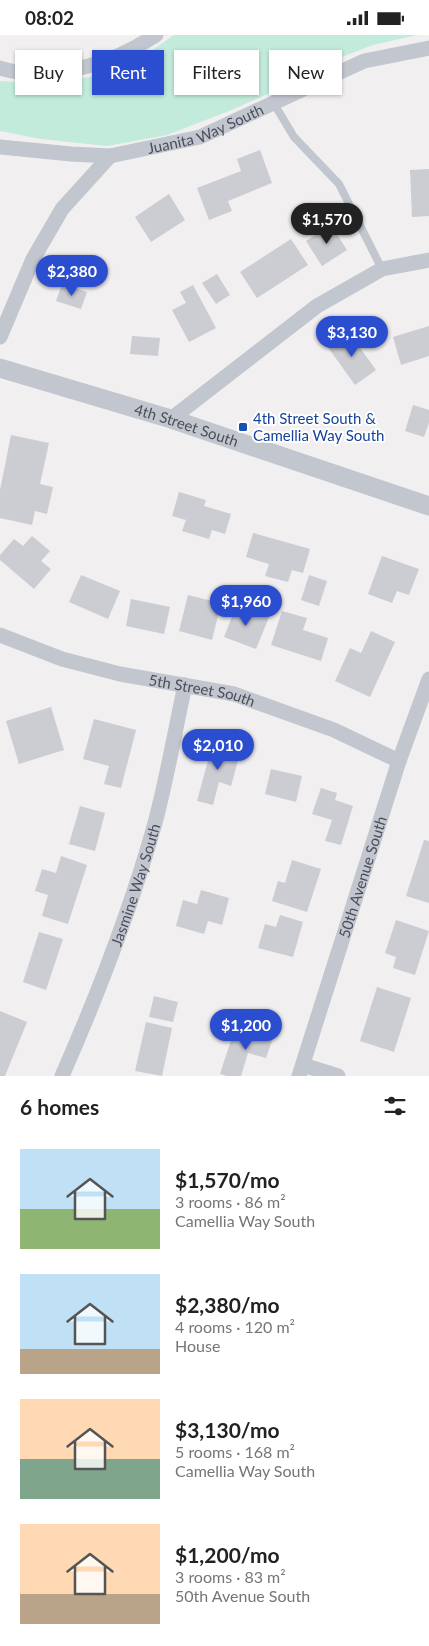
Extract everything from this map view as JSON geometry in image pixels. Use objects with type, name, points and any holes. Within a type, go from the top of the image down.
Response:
[{"type":"street","points":[[0,68],[9,71],[45,73],[90,66],[132,50],[156,35]]},
{"type":"street","name":"Juanita Way South","points":[[0,147],[110,156],[200,137],[364,61],[429,48]]},
{"type":"street","points":[[0,337],[33,259],[62,209],[110,156]]},
{"type":"street","points":[[171,419],[317,306],[382,269],[429,260]]},
{"type":"street","name":"4th Street South","points":[[0,368],[171,419],[429,506]]},
{"type":"street","name":"5th Street South","points":[[0,635],[62,659],[120,674],[234,694],[334,730],[399,761]]},
{"type":"street","name":"50th Avenue South","points":[[301,1070],[399,761],[429,679]]},
{"type":"street","name":"Jasmine Way South","points":[[62,1076],[129,907],[155,821],[185,685]]},
{"type":"street","points":[[301,1070],[338,1076]]},
{"type":"lane","points":[[273,103],[294,137],[339,184],[382,269]]},
{"type":"green space","points":[[174,35],[417,35],[373,45],[342,57],[342,50],[269,50],[269,94],[167,135],[107,146],[41,139],[0,131],[0,81],[15,82],[15,95],[82,95],[82,78],[92,77],[92,95],[164,95],[164,50],[153,50]]},
{"type":"building","points":[[260,150],[272,183],[228,201],[232,211],[209,220],[197,188],[241,171],[237,159]]},
{"type":"building","points":[[429,169],[429,216],[412,217],[410,170]]},
{"type":"building","points":[[169,194],[185,220],[151,242],[135,217]]},
{"type":"building","points":[[331,225],[347,250],[322,266],[306,241]]},
{"type":"building","points":[[291,239],[308,265],[257,298],[240,272]]},
{"type":"building","points":[[217,274],[230,295],[216,304],[202,283]]},
{"type":"building","points":[[62,284],[87,292],[81,309],[56,301]]},
{"type":"building","points":[[193,285],[216,328],[189,342],[172,310],[186,303],[180,292]]},
{"type":"building","points":[[429,326],[429,356],[401,365],[393,337]]},
{"type":"building","points":[[348,331],[376,370],[355,385],[327,346]]},
{"type":"building","points":[[132,336],[160,338],[158,356],[130,354]]},
{"type":"building","points":[[413,405],[429,410],[429,423],[424,437],[405,431]]},
{"type":"building","points":[[11,435],[49,443],[40,484],[53,487],[47,514],[35,511],[32,525],[0,518],[0,490]]},
{"type":"building","points":[[179,492],[206,500],[204,506],[231,514],[225,534],[212,530],[209,539],[182,531],[186,520],[172,516]]},
{"type":"building","points":[[253,533],[310,549],[303,573],[292,570],[288,582],[265,576],[269,564],[246,557]]},
{"type":"building","points":[[32,536],[50,551],[41,561],[51,569],[34,589],[0,560],[0,555],[14,539],[23,546]]},
{"type":"building","points":[[382,556],[419,569],[409,595],[397,591],[392,603],[368,594]]},
{"type":"building","points":[[81,575],[120,591],[108,619],[69,602]]},
{"type":"building","points":[[309,575],[327,581],[319,606],[301,600]]},
{"type":"building","points":[[188,595],[221,603],[212,640],[179,631]]},
{"type":"building","points":[[131,599],[170,607],[164,634],[126,626]]},
{"type":"building","points":[[237,604],[269,617],[256,649],[224,637]]},
{"type":"building","points":[[282,611],[307,618],[303,630],[328,638],[321,661],[271,645]]},
{"type":"building","points":[[371,631],[395,642],[370,697],[335,681],[350,648],[361,653]]},
{"type":"building","points":[[51,707],[64,750],[19,764],[6,721]]},
{"type":"building","points":[[94,719],[136,730],[121,788],[104,784],[109,766],[83,759]]},
{"type":"building","points":[[213,742],[241,750],[231,786],[219,782],[213,805],[197,801]]},
{"type":"building","points":[[271,769],[302,776],[296,802],[265,794]]},
{"type":"building","points":[[321,788],[337,793],[335,800],[353,806],[341,845],[325,841],[332,820],[312,814]]},
{"type":"building","points":[[80,806],[105,813],[95,851],[69,844]]},
{"type":"building","points":[[424,840],[429,841],[429,903],[406,896]]},
{"type":"building","points":[[61,856],[87,865],[68,924],[42,916],[48,895],[35,891],[42,869],[56,873]]},
{"type":"building","points":[[292,860],[321,869],[307,912],[272,901],[278,881],[285,883]]},
{"type":"building","points":[[201,890],[229,898],[222,925],[208,921],[204,934],[176,926],[183,900],[197,904]]},
{"type":"building","points":[[280,915],[303,922],[293,957],[258,948],[265,924],[276,927]]},
{"type":"building","points":[[396,920],[429,931],[415,975],[393,968],[396,957],[385,953]]},
{"type":"building","points":[[39,932],[63,939],[46,990],[23,982]]},
{"type":"building","points":[[377,987],[411,998],[394,1052],[360,1041]]},
{"type":"building","points":[[154,996],[178,1002],[173,1022],[149,1017]]},
{"type":"building","points":[[0,1011],[27,1022],[5,1076],[0,1076]]},
{"type":"building","points":[[146,1022],[172,1028],[162,1076],[135,1071]]},
{"type":"building","points":[[251,1027],[274,1035],[266,1058],[248,1053],[241,1076],[220,1074],[232,1037],[247,1042]]},
{"type":"place","name":"4th Street South & Camellia Way South","points":[[243,427]]}]
